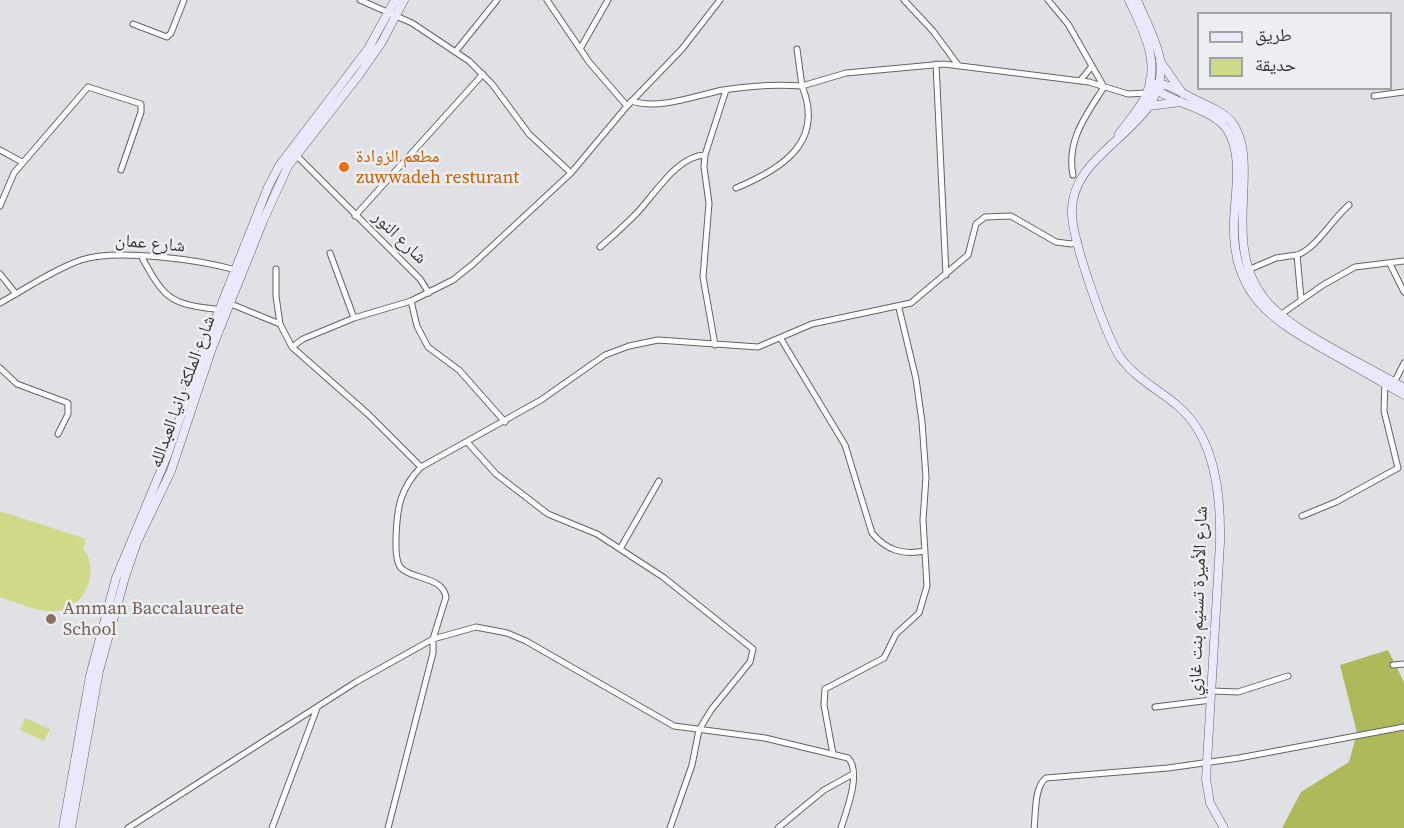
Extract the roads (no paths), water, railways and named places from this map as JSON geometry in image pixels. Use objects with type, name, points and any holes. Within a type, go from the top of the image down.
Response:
[{"type":"main road","name":"شارع الملكة رانيا العبدالله","points":[[70,828],[99,670],[120,595],[134,552],[178,454],[212,348],[267,211],[296,155],[359,75],[392,16],[395,0]]},
{"type":"main road","name":"شارع الملكة رانيا العبدالله","points":[[63,828],[90,676],[109,602],[130,541],[167,456],[203,351],[268,188],[279,166],[404,0]]},
{"type":"main road","name":"شارع الأميرة تسنيم بنت غازي","points":[[1129,0],[1152,56],[1154,85],[1076,188],[1072,218],[1106,330],[1117,354],[1132,371],[1184,412],[1197,428],[1207,450],[1217,494],[1220,525],[1212,691],[1206,762],[1207,794],[1213,811],[1224,828]]},
{"type":"main road","name":"شارع الأميرة تسنيم بنت غازي","points":[[1113,142],[1130,129],[1149,106],[1160,61],[1137,0]]},
{"type":"main road","points":[[1160,61],[1184,98],[1219,120],[1232,139],[1236,160],[1234,241],[1240,270],[1252,296],[1283,326],[1404,388]]},
{"type":"main road","points":[[1154,85],[1225,116],[1240,138],[1243,169],[1241,238],[1248,270],[1262,296],[1280,315],[1389,382],[1404,395]]},
{"type":"main road","points":[[1149,106],[1184,98]]},
{"type":"street","points":[[133,24],[167,37],[171,33],[184,0]]},
{"type":"street","points":[[360,0],[412,23],[456,51],[483,74],[529,134],[571,173]]},
{"type":"street","points":[[456,51],[497,0]]},
{"type":"street","points":[[547,0],[580,49],[629,103],[662,103],[726,90],[785,84],[802,86],[839,74],[936,64],[1080,81],[1128,94],[1147,93]]},
{"type":"street","points":[[580,49],[608,0]]},
{"type":"street","points":[[292,347],[303,339],[354,318],[411,301],[429,293],[473,264],[571,173],[629,103],[682,49],[720,0]]},
{"type":"street","points":[[904,0],[937,35],[958,65]]},
{"type":"street","points":[[1048,0],[1068,24],[1104,87]]},
{"type":"street","points":[[736,188],[773,170],[799,146],[806,134],[810,112],[802,86],[797,49]]},
{"type":"street","points":[[936,64],[946,275]]},
{"type":"street","points":[[1080,81],[1092,66]]},
{"type":"street","points":[[356,216],[483,74]]},
{"type":"street","points":[[0,206],[6,187],[22,162],[86,89],[91,87],[141,104],[141,112],[121,170]]},
{"type":"street","points":[[1073,175],[1072,154],[1080,123],[1104,87]]},
{"type":"street","points":[[715,345],[703,277],[709,203],[704,167],[705,155],[726,90]]},
{"type":"street","points":[[1374,96],[1404,92]]},
{"type":"street","points":[[0,150],[22,162]]},
{"type":"street","name":"شارع النور","points":[[296,155],[420,279],[429,293]]},
{"type":"street","points":[[600,248],[636,214],[670,176],[694,157],[705,155]]},
{"type":"street","points":[[1248,270],[1276,258],[1297,255],[1310,247],[1331,221],[1349,205]]},
{"type":"street","points":[[388,828],[434,653],[433,639],[444,604],[444,591],[438,585],[403,570],[395,553],[401,499],[408,484],[421,467],[505,422],[605,355],[629,346],[658,340],[758,347],[812,324],[899,308],[917,300],[968,255],[976,224],[985,217],[1011,216],[1056,242],[1071,244],[1078,242]]},
{"type":"street","points":[[330,253],[354,318]]},
{"type":"street","points":[[1297,255],[1301,299]]},
{"type":"street","name":"شارع عمان","points":[[0,303],[82,260],[98,256],[141,256],[236,270]]},
{"type":"street","points":[[141,256],[158,285],[177,302],[188,307],[215,309]]},
{"type":"street","points":[[1280,315],[1301,299],[1355,267],[1404,261]]},
{"type":"street","points":[[1390,264],[1404,292]]},
{"type":"street","points":[[276,269],[276,296],[280,324],[292,347],[368,414],[421,467]]},
{"type":"street","points":[[0,274],[16,294]]},
{"type":"street","points":[[411,301],[417,326],[428,347],[459,370],[505,422]]},
{"type":"street","points":[[231,304],[280,324]]},
{"type":"street","points":[[833,754],[824,692],[829,685],[882,660],[888,653],[896,634],[916,616],[928,584],[923,520],[926,477],[921,422],[916,379],[899,308]]},
{"type":"street","points":[[781,339],[845,445],[872,532],[880,543],[898,552],[925,551]]},
{"type":"street","points":[[1302,516],[1336,502],[1398,468],[1386,427],[1389,382],[1404,363]]},
{"type":"street","points":[[0,368],[17,384],[68,403],[68,414],[58,434]]},
{"type":"street","points":[[468,443],[495,474],[548,514],[597,534],[678,587],[753,649],[750,662],[711,710],[699,730],[692,765],[670,828]]},
{"type":"street","points":[[620,549],[659,482]]},
{"type":"street","points":[[128,828],[317,708],[433,639],[468,627],[507,633],[674,726],[765,738],[850,760],[853,774],[851,794],[841,828]]},
{"type":"street","points":[[1393,665],[1404,664]]},
{"type":"street","points":[[1212,691],[1238,692],[1288,676]]},
{"type":"street","points":[[1155,707],[1211,700]]},
{"type":"street","points":[[272,828],[317,708]]},
{"type":"street","points":[[1034,828],[1039,790],[1041,782],[1046,778],[1206,762],[1404,727]]},
{"type":"street","points":[[778,828],[824,790],[853,774]]},
{"type":"place","name":"مطعم الزوادة zuwwadeh resturant","points":[[344,167]]},
{"type":"place","name":"Amman Baccalaureate School","points":[[51,619]]}]
